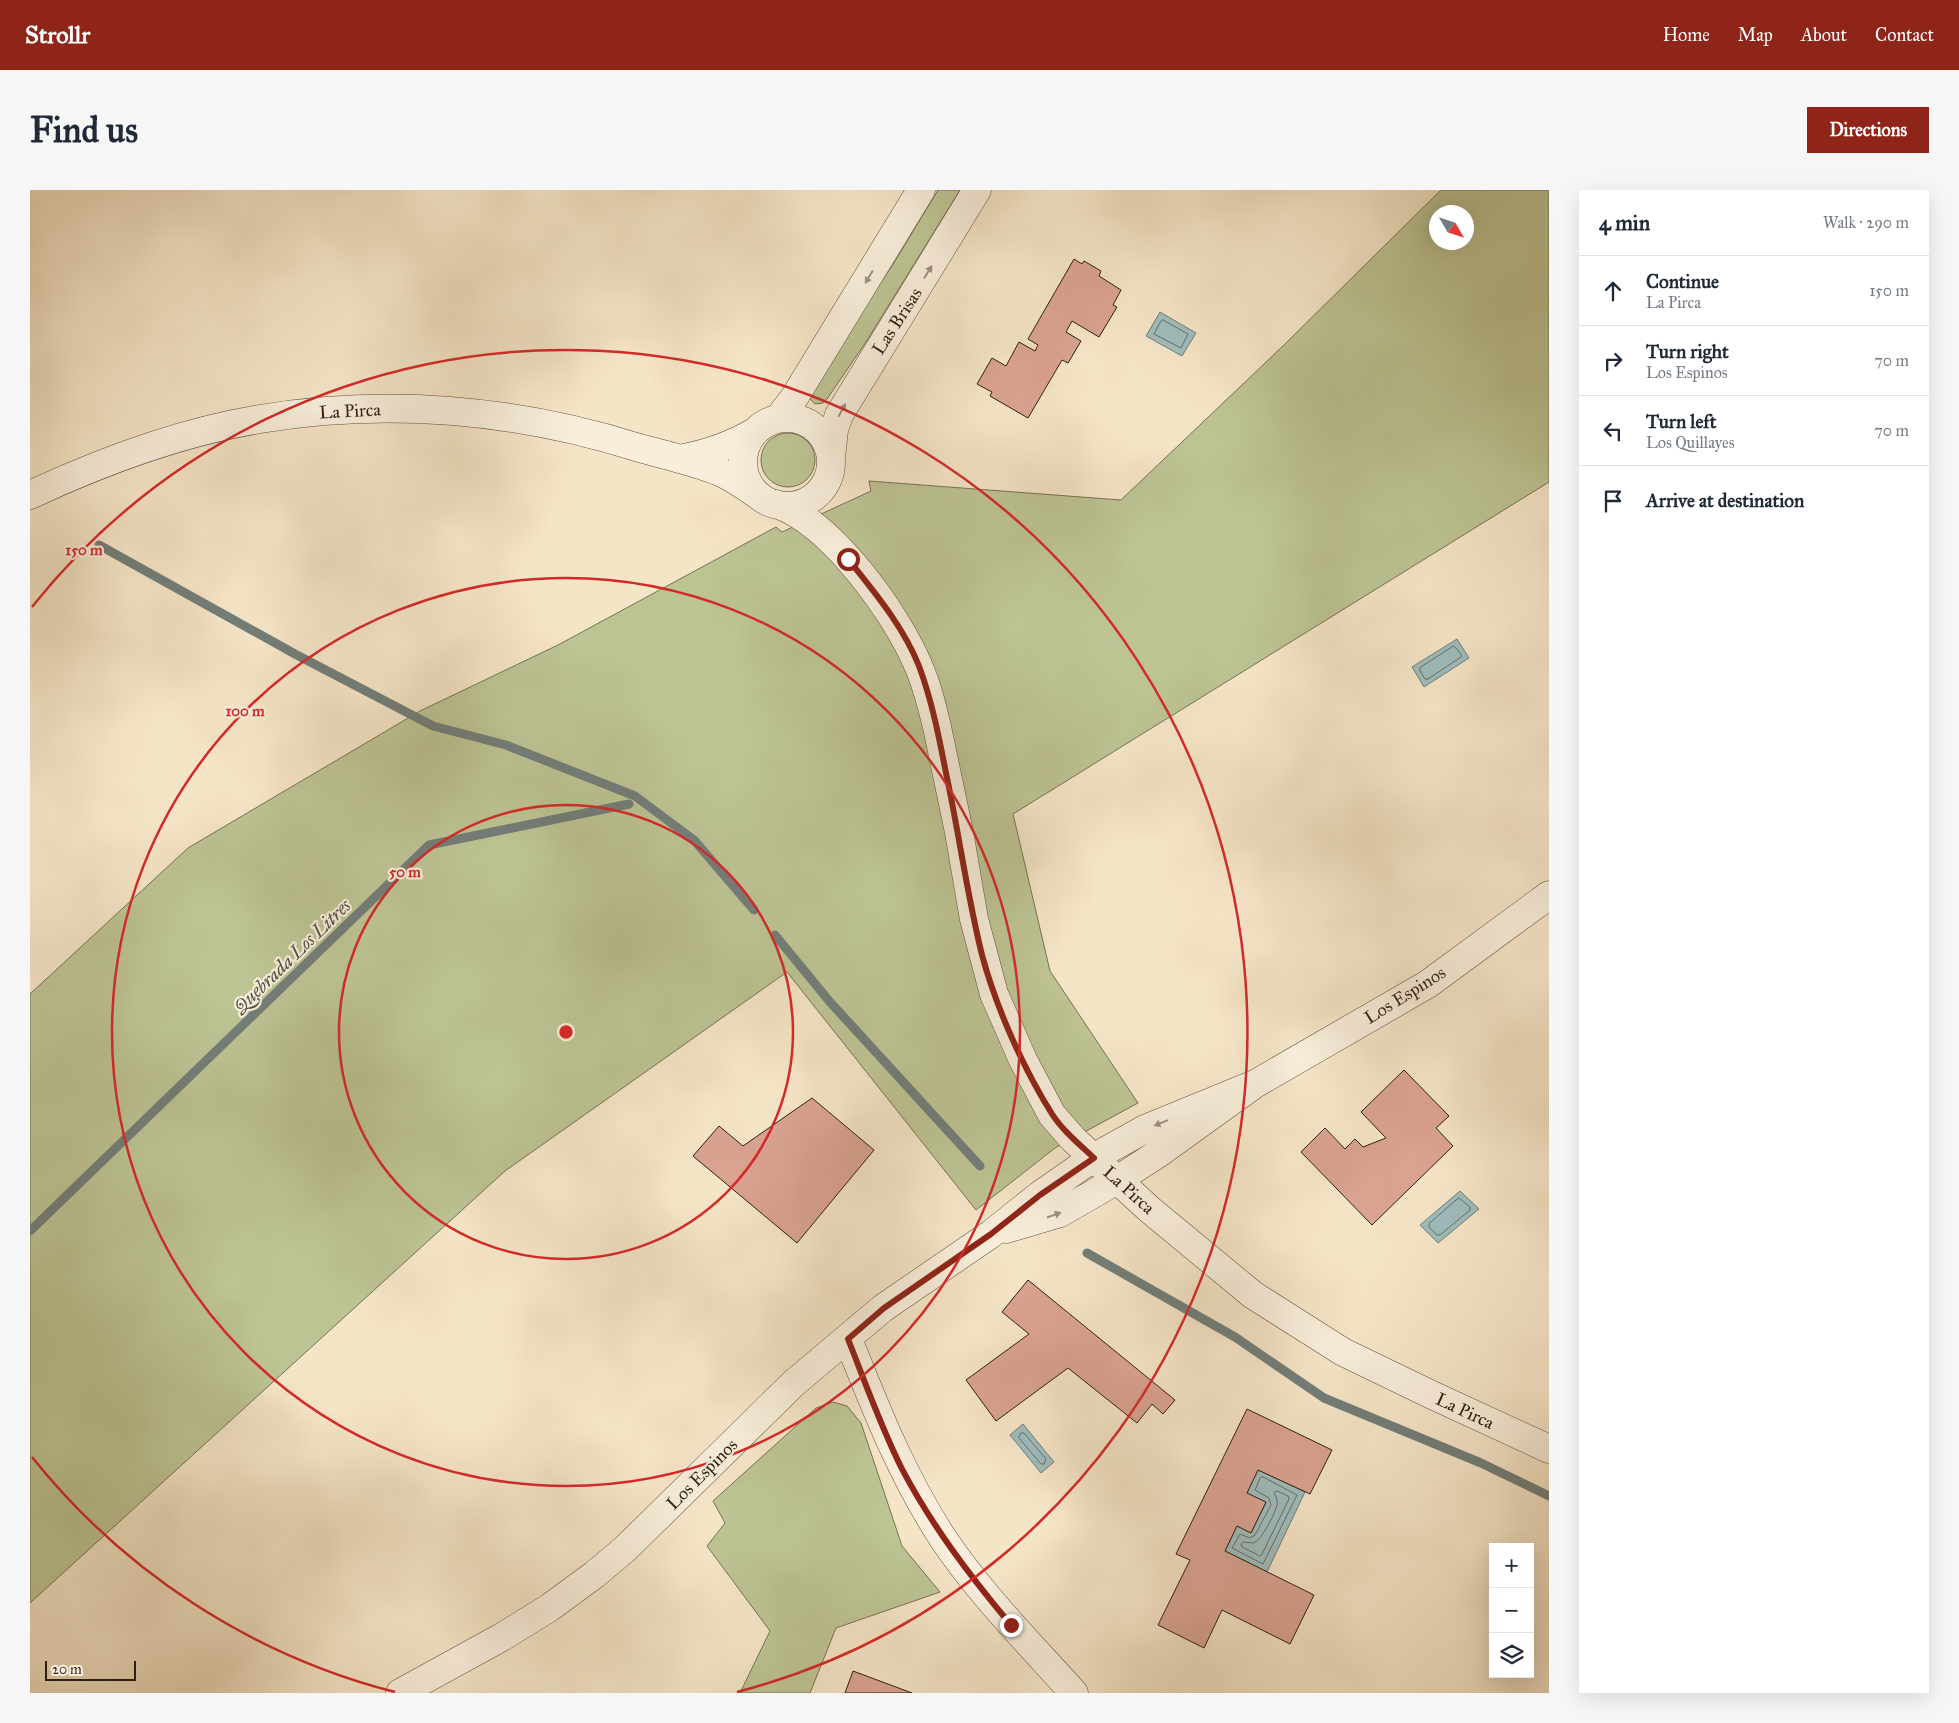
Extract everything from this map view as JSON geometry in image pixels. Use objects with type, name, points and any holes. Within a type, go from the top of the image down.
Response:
[{"type":"street","points":[[767,425],[793,418],[807,422],[819,431],[827,443],[830,467],[822,488],[813,498],[802,504],[789,506],[767,500],[750,485],[744,471],[743,456],[748,442],[794,398],[921,190]]},
{"type":"street","name":"Las Brisas","points":[[830,467],[834,430],[839,415],[976,190]]},
{"type":"street","name":"La Pirca","points":[[30,495],[115,459],[213,429],[261,419],[367,409],[426,409],[472,412],[518,419],[611,439],[720,472],[739,481],[767,500],[805,518],[848,559],[888,609],[918,665],[929,696],[959,832],[974,919],[994,994],[1009,1031],[1052,1115],[1073,1139],[1119,1179],[1149,1209],[1253,1295],[1335,1347],[1432,1396],[1549,1449]]},
{"type":"street","name":"La Pirca","points":[[677,460],[699,456],[728,446],[767,425]]},
{"type":"street","name":"La Pirca","points":[[830,467],[824,498],[827,515],[848,559]]},
{"type":"street","name":"Los Espinos","points":[[991,1234],[1060,1213],[1119,1179],[1162,1151],[1255,1084],[1428,984],[1549,895]]},
{"type":"street","name":"Los Espinos","points":[[400,1693],[510,1632],[549,1608],[594,1576],[642,1532],[794,1384],[884,1308],[991,1234],[1040,1195],[1094,1158],[1145,1129],[1255,1084]]},
{"type":"street","points":[[848,1339],[886,1435],[902,1468],[936,1526],[982,1591],[1074,1693]]},
{"type":"green space","points":[[938,190],[960,190],[866,342],[827,399],[823,403],[815,404],[807,392],[892,266]]},
{"type":"green space","points":[[1441,190],[1549,190],[1549,482],[1013,814],[1050,971],[1138,1103],[1055,1148],[976,1210],[787,972],[505,1171],[30,1603],[30,994],[188,848],[420,711],[558,645],[776,527],[782,532],[871,491],[869,481],[1121,500],[1284,345]]},
{"type":"green space","points":[[783,433],[793,433],[807,441],[813,450],[815,460],[813,470],[807,479],[793,487],[783,487],[773,482],[766,475],[761,465],[761,455],[766,445],[773,438]]},
{"type":"green space","points":[[833,1402],[847,1406],[861,1423],[902,1546],[940,1592],[836,1628],[810,1693],[740,1693],[770,1631],[707,1546],[725,1523],[713,1501],[816,1408]]},
{"type":"water","points":[[1160,312],[1196,333],[1182,356],[1146,336]]},
{"type":"water","points":[[1457,639],[1469,658],[1424,687],[1412,667]]},
{"type":"water","points":[[1460,1191],[1479,1209],[1438,1243],[1420,1225]]},
{"type":"water","points":[[1023,1424],[1054,1462],[1041,1473],[1010,1435]]},
{"type":"water","points":[[1258,1470],[1305,1492],[1267,1572],[1225,1551],[1237,1526],[1251,1533],[1266,1503],[1247,1493]]},
{"type":"building","points":[[1074,259],[1082,264],[1084,261],[1101,271],[1099,276],[1121,290],[1113,305],[1117,307],[1099,337],[1072,321],[1066,332],[1081,341],[1068,363],[1062,360],[1028,418],[990,396],[992,392],[977,384],[992,358],[1006,366],[1019,342],[1035,351],[1038,345],[1028,339]]},
{"type":"building","points":[[1404,1070],[1449,1116],[1436,1128],[1453,1146],[1372,1225],[1301,1152],[1325,1128],[1345,1149],[1355,1139],[1363,1147],[1386,1138],[1361,1112]]},
{"type":"building","points":[[812,1098],[874,1150],[797,1243],[693,1156],[719,1126],[743,1146]]},
{"type":"building","points":[[1028,1280],[1175,1400],[1163,1414],[1152,1404],[1137,1423],[1068,1368],[996,1421],[966,1380],[1029,1334],[1002,1312]]},
{"type":"building","points":[[1247,1409],[1332,1450],[1310,1494],[1258,1470],[1247,1493],[1266,1502],[1251,1533],[1237,1526],[1225,1551],[1314,1595],[1290,1644],[1222,1610],[1204,1648],[1158,1625],[1190,1560],[1176,1554]]},
{"type":"building","points":[[853,1671],[912,1693],[845,1693]]},
{"type":"waterway","points":[[99,545],[295,654],[433,726],[506,745],[635,796],[694,840],[754,910]]},
{"type":"waterway","name":"Quebrada Los Litres","points":[[30,1231],[429,845],[629,804]]},
{"type":"waterway","points":[[775,935],[830,1002],[980,1166]]},
{"type":"waterway","points":[[1087,1253],[1235,1337],[1324,1398],[1481,1463],[1549,1496]]},
{"type":"route","points":[[848,559],[888,609],[904,636],[918,665],[929,696],[959,832],[974,919],[994,994],[1009,1031],[1052,1115],[1073,1139],[1094,1158],[1040,1195],[991,1234],[884,1308],[848,1339],[886,1435],[922,1505],[977,1584],[1011,1625]]}]
